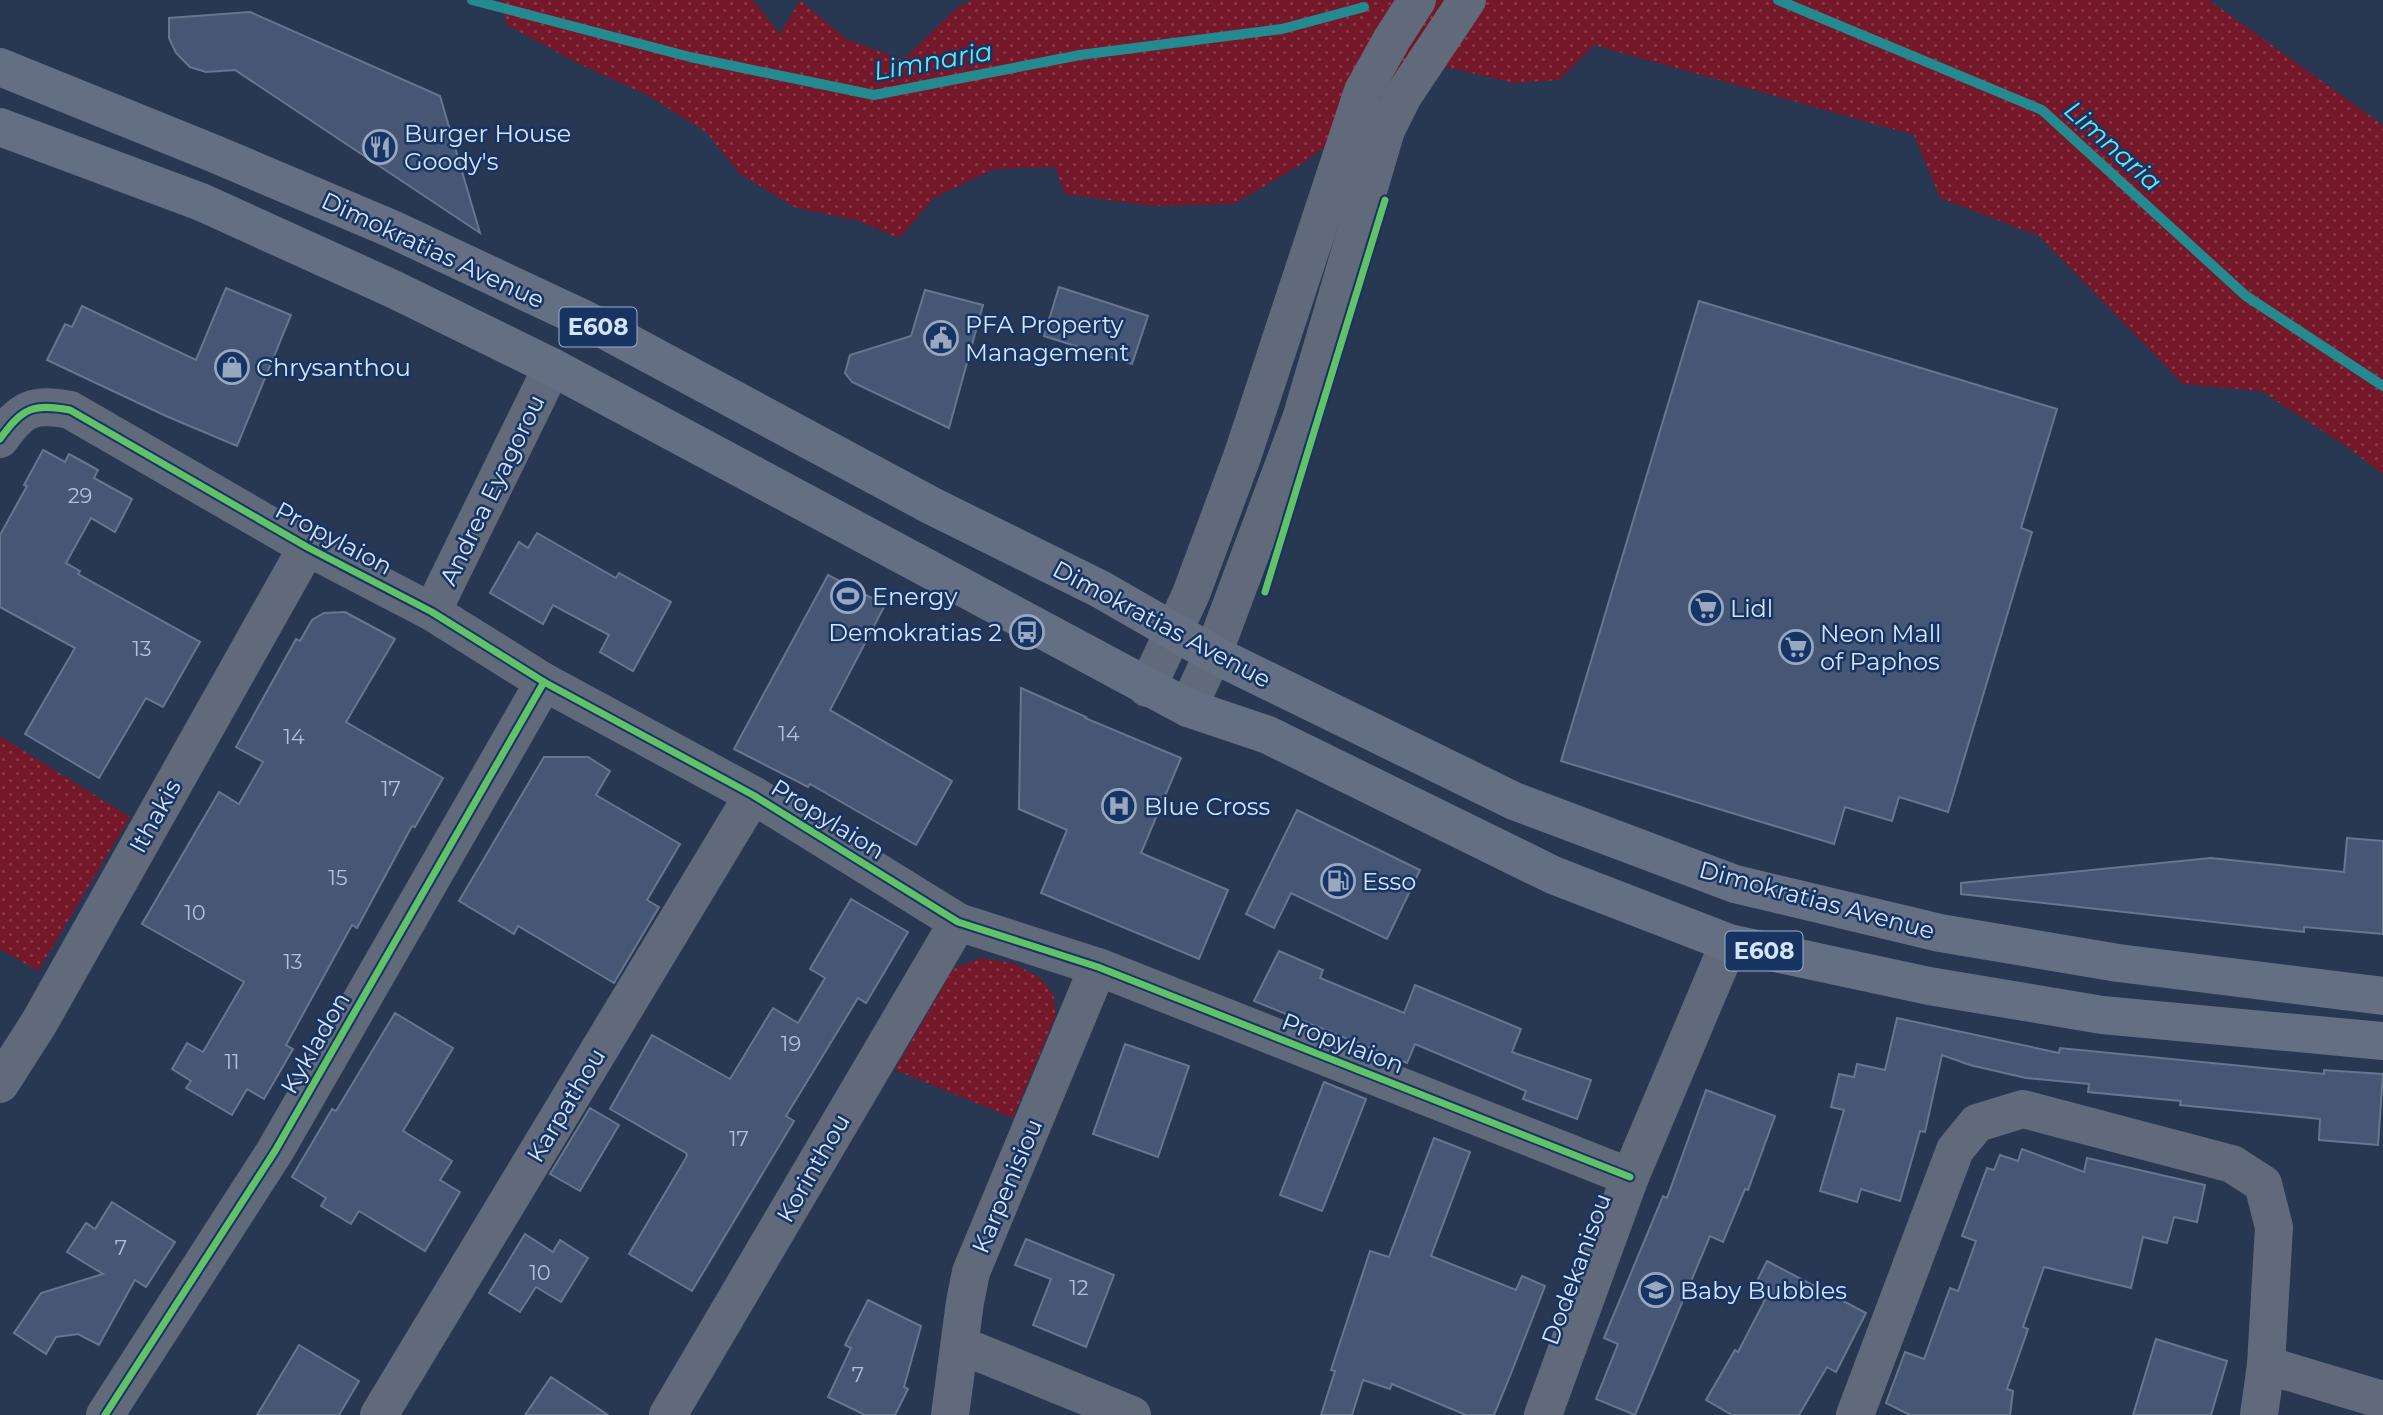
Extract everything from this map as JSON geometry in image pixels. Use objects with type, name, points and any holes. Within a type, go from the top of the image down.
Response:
[{"type":"highway","name":"Dimokratias Avenue","points":[[0,67],[393,229],[586,320],[932,506],[1100,589],[1213,654],[1514,801],[1735,884],[1940,933],[2118,963],[2383,996]]},
{"type":"highway","name":"E608","points":[[0,127],[201,202],[393,289],[552,367],[1147,688],[1188,708],[1268,736],[1553,875],[1729,943],[1930,986],[2102,1015],[2383,1041]]},
{"type":"street","points":[[1147,688],[1191,594],[1242,457],[1363,91],[1417,0]]},
{"type":"street","points":[[1188,708],[1213,654],[1301,419],[1387,130],[1403,96],[1466,0]]},
{"type":"street","name":"Andrea Eyagorou","points":[[432,612],[552,367]]},
{"type":"street","name":"Propylaion","points":[[0,439],[10,425],[28,410],[47,406],[70,410],[307,547],[432,612],[544,682],[753,795],[958,922],[1098,967],[1630,1177]]},
{"type":"street","name":"Ithakis","points":[[0,1084],[46,1010],[307,547]]},
{"type":"street","name":"Kykladon","points":[[105,1415],[275,1151],[544,682]]},
{"type":"street","name":"Karpathou","points":[[379,1415],[753,795]]},
{"type":"street","name":"Korinthou","points":[[668,1415],[958,922]]},
{"type":"street","name":"Dodekanisou","points":[[1543,1415],[1630,1177],[1729,943]]},
{"type":"street","name":"Karpenisiou","points":[[950,1415],[971,1272],[1098,967]]},
{"type":"street","points":[[1855,1415],[1955,1150],[1977,1123],[2023,1109],[2232,1164],[2263,1184],[2274,1227],[2266,1365],[2259,1415]]},
{"type":"street","points":[[960,1345],[1132,1415]]},
{"type":"street","points":[[2266,1365],[2383,1400]]},
{"type":"shaded area","points":[[500,0],[753,0],[780,34],[800,0],[846,39],[903,60],[958,7],[973,0],[2209,0],[2383,125],[2383,474],[2261,391],[2183,384],[2039,236],[1940,198],[1914,135],[1594,45],[1559,80],[1514,83],[1433,64],[1302,164],[1234,204],[1152,206],[1065,194],[1055,167],[994,169],[934,198],[899,238],[856,220],[796,208],[740,174],[706,132],[647,95],[577,63],[507,25]]},
{"type":"shaded area","points":[[0,736],[130,817],[38,971],[0,949]]},
{"type":"shaded area","points":[[980,958],[1013,963],[1039,977],[1053,993],[1056,1015],[1013,1118],[895,1070],[953,969]]},
{"type":"building","points":[[250,12],[440,96],[480,233],[235,70],[206,72],[190,67],[176,53],[169,38],[169,18]]},
{"type":"building","points":[[1059,287],[1148,316],[1132,364],[1044,336]]},
{"type":"building","points":[[226,288],[291,315],[237,446],[47,360],[65,324],[72,327],[82,306],[196,360]]},
{"type":"building","points":[[925,290],[983,305],[949,428],[852,382],[845,373],[850,355],[911,336]]},
{"type":"building","name":"Neon Mall of Paphos","points":[[1699,301],[2057,409],[2021,528],[2032,532],[1948,812],[1899,797],[1892,821],[1845,807],[1834,844],[1561,761]]},
{"type":"building","points":[[43,450],[65,462],[69,454],[98,470],[94,478],[132,499],[115,532],[91,518],[66,563],[80,571],[78,574],[200,642],[163,707],[146,698],[99,778],[25,734],[75,648],[0,607],[0,535]]},
{"type":"building","points":[[537,533],[616,578],[619,573],[671,602],[633,671],[600,652],[609,635],[553,605],[543,624],[490,593],[519,542],[528,548]]},
{"type":"building","points":[[828,575],[885,605],[830,710],[952,781],[916,845],[810,784],[808,787],[734,749]]},
{"type":"building","points":[[345,612],[395,639],[346,722],[443,778],[415,827],[412,826],[357,928],[352,925],[286,1045],[293,1049],[264,1099],[247,1089],[232,1115],[186,1088],[191,1081],[172,1069],[187,1043],[203,1052],[244,982],[142,924],[219,792],[239,804],[263,762],[236,747],[296,639],[300,641],[312,620],[324,613]]},
{"type":"building","name":"Blue Cross","points":[[1021,688],[1181,758],[1141,853],[1228,890],[1199,959],[1041,893],[1067,830],[1019,809]]},
{"type":"building","points":[[544,757],[588,757],[610,771],[596,795],[680,844],[647,900],[659,907],[614,983],[518,926],[514,934],[459,901]]},
{"type":"building","name":"Esso","points":[[1297,810],[1420,870],[1387,939],[1291,893],[1274,928],[1246,914]]},
{"type":"building","points":[[2347,838],[2383,841],[2383,934],[2304,927],[2304,932],[1961,894],[1961,883],[2211,858],[2344,872]]},
{"type":"building","points":[[851,899],[908,932],[866,1003],[858,998],[786,1116],[794,1121],[692,1291],[629,1254],[687,1156],[686,1153],[610,1109],[652,1035],[730,1079],[773,1008],[798,1023],[825,978],[810,969]]},
{"type":"building","points":[[1279,951],[1323,970],[1320,978],[1404,1013],[1415,985],[1521,1029],[1512,1052],[1591,1080],[1577,1119],[1523,1099],[1526,1091],[1415,1044],[1407,1063],[1254,1001]]},
{"type":"building","points":[[395,1013],[453,1048],[403,1131],[452,1161],[440,1180],[460,1192],[425,1251],[359,1211],[351,1224],[321,1206],[326,1198],[292,1177],[332,1109],[336,1111]]},
{"type":"building","points":[[1897,1018],[2059,1053],[2060,1048],[2324,1074],[2324,1070],[2383,1074],[2378,1145],[2319,1140],[2320,1119],[2180,1105],[2181,1101],[2088,1092],[2089,1084],[2026,1078],[1970,1065],[1942,1055],[1925,1132],[1920,1131],[1900,1201],[1861,1189],[1857,1202],[1820,1191],[1844,1110],[1831,1107],[1839,1074],[1854,1077],[1857,1064],[1885,1070]]},
{"type":"building","points":[[1125,1044],[1189,1066],[1158,1157],[1093,1134]]},
{"type":"building","points":[[1324,1082],[1366,1099],[1322,1211],[1280,1195]]},
{"type":"building","points":[[1706,1090],[1775,1116],[1748,1190],[1745,1189],[1723,1242],[1710,1236],[1635,1415],[1596,1399],[1618,1344],[1604,1338],[1663,1196],[1667,1198]]},
{"type":"building","points":[[590,1108],[619,1125],[580,1191],[550,1174]]},
{"type":"building","points":[[1434,1138],[1470,1152],[1431,1256],[1516,1290],[1522,1276],[1545,1286],[1510,1376],[1494,1415],[1466,1415],[1392,1384],[1390,1389],[1363,1380],[1352,1415],[1321,1415],[1335,1371],[1331,1370],[1370,1251],[1389,1257]]},
{"type":"building","points":[[2022,1149],[2084,1172],[2087,1158],[2205,1185],[2197,1222],[2174,1217],[2167,1243],[2143,1237],[2131,1288],[2044,1267],[2023,1327],[2028,1329],[2007,1389],[2013,1391],[2010,1415],[1910,1415],[1886,1403],[1905,1352],[1924,1359],[1950,1288],[1958,1291],[1976,1241],[1962,1236],[1987,1168],[1994,1170],[2000,1155],[2018,1161]]},
{"type":"building","points":[[112,1202],[175,1242],[146,1287],[135,1280],[99,1345],[78,1334],[56,1337],[46,1354],[14,1333],[41,1293],[103,1274],[67,1252],[86,1223],[95,1229]]},
{"type":"building","points":[[525,1234],[553,1252],[560,1240],[588,1258],[561,1302],[536,1287],[520,1312],[489,1293]]},
{"type":"building","points":[[1026,1239],[1114,1275],[1086,1347],[1033,1325],[1051,1279],[1015,1265]]},
{"type":"building","points":[[1767,1261],[1866,1313],[1836,1372],[1827,1367],[1799,1415],[1732,1415],[1706,1400],[1735,1350],[1738,1352],[1765,1300],[1751,1293]]},
{"type":"building","points":[[868,1300],[921,1326],[904,1387],[908,1389],[895,1415],[865,1415],[828,1397],[851,1348],[845,1345]]},
{"type":"building","points":[[2156,1339],[2227,1361],[2211,1415],[2133,1415]]},
{"type":"building","points":[[299,1345],[359,1381],[339,1415],[257,1415]]},
{"type":"building","points":[[551,1377],[608,1415],[525,1415]]},
{"type":"waterway","name":"Limnaria","points":[[472,0],[690,57],[874,95],[1080,55],[1282,29],[1364,7]]},
{"type":"waterway","name":"Limnaria","points":[[1778,0],[2042,110],[2246,296],[2383,386]]},
{"type":"cycle path","points":[[1265,592],[1385,200]]},
{"type":"cycle path","points":[[0,439],[15,420],[29,410],[47,407],[70,410],[307,547],[432,612],[544,682],[753,795],[958,922],[1098,967],[1630,1177]]},
{"type":"cycle path","points":[[105,1415],[275,1151],[544,682]]},
{"type":"place","name":"Burger House Goody's","points":[[380,147]]},
{"type":"place","name":"PFA Property Management","points":[[941,338]]},
{"type":"place","name":"Chrysanthou","points":[[232,367]]},
{"type":"place","name":"Energy","points":[[848,596]]},
{"type":"place","name":"Lidl","points":[[1706,608]]},
{"type":"place","name":"Demokratias 2","points":[[1027,632]]},
{"type":"place","name":"Neon Mall of Paphos","points":[[1796,647]]},
{"type":"place","name":"Blue Cross","points":[[1119,806]]},
{"type":"place","name":"Esso","points":[[1338,881]]},
{"type":"place","name":"Baby Bubbles","points":[[1656,1290]]}]
